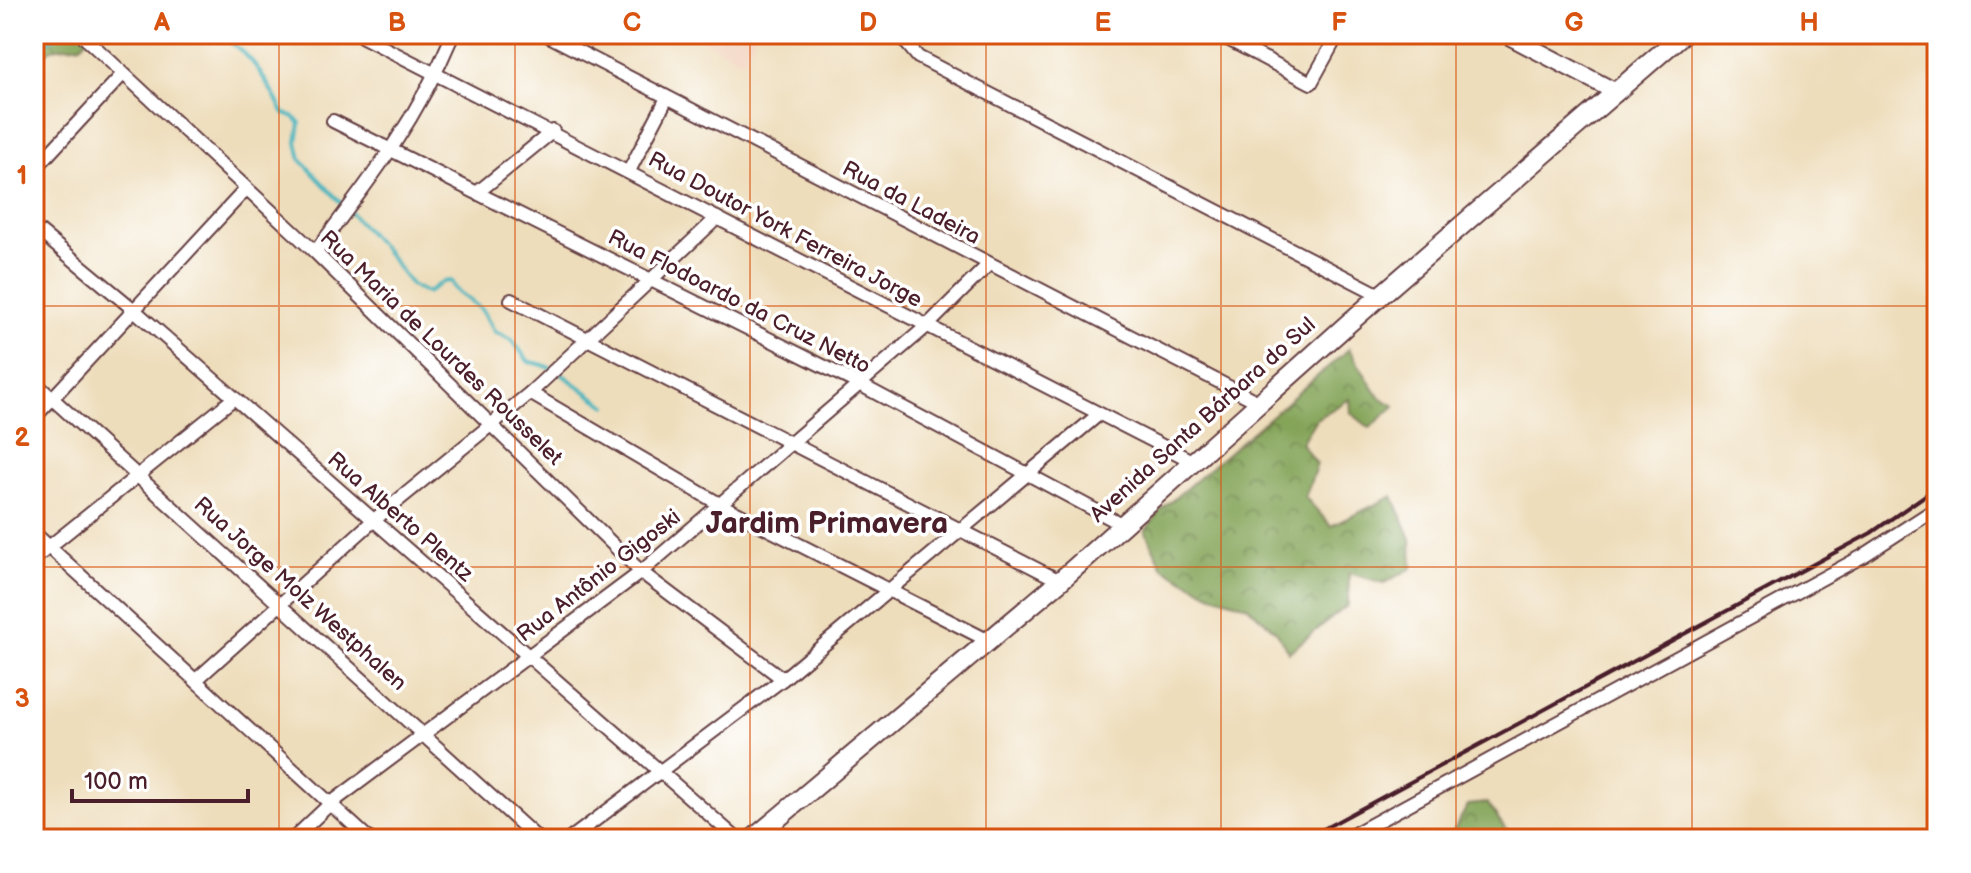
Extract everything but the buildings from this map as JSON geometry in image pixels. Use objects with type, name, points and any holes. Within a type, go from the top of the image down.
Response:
[{"type":"main road","name":"Avenida Santa Bárbara do Sul","points":[[753,839],[1060,581],[1380,295],[1683,34]]},
{"type":"street","name":"Rua Maria de Lourdes Rousselet","points":[[81,34],[315,252],[641,572],[783,679]]},
{"type":"street","name":"Rua Doutor York Ferreira Jorge","points":[[357,34],[553,131],[1194,462]]},
{"type":"street","points":[[315,252],[393,150],[437,72],[453,34]]},
{"type":"street","name":"Rua da Ladeira","points":[[545,34],[1260,403]]},
{"type":"street","points":[[899,34],[918,57],[1380,295]]},
{"type":"street","points":[[1218,34],[1311,83],[1338,34]]},
{"type":"street","points":[[1505,34],[1616,92]]},
{"type":"street","points":[[34,170],[122,75]]},
{"type":"street","points":[[629,171],[667,98]]},
{"type":"street","name":"Rua Flodoardo da Cruz Netto","points":[[333,121],[859,384],[1123,525]]},
{"type":"street","points":[[478,192],[553,131]]},
{"type":"street","points":[[34,418],[246,189]]},
{"type":"street","points":[[196,680],[374,520],[490,422],[530,393],[717,218]]},
{"type":"street","name":"Rua Alberto Plentz","points":[[34,227],[133,309],[737,839]]},
{"type":"street","name":"Rua Antônio Gigoski","points":[[293,839],[330,804],[641,572],[927,326],[988,265]]},
{"type":"street","points":[[511,300],[787,444],[1060,581]]},
{"type":"street","name":"Rua Jorge Molz Westphalen","points":[[34,382],[538,839]]},
{"type":"street","points":[[530,393],[721,505],[989,641]]},
{"type":"street","points":[[34,559],[233,399]]},
{"type":"street","points":[[570,839],[783,679],[890,591],[957,529],[1098,415]]},
{"type":"street","points":[[1345,839],[1863,556],[1937,508]]},
{"type":"street","points":[[34,533],[369,839]]},
{"type":"shaded area","points":[[691,34],[757,34],[743,62]]},
{"type":"green space","points":[[34,34],[92,34],[81,45],[51,49],[34,63]]},
{"type":"green space","points":[[1349,349],[1379,397],[1395,406],[1370,428],[1351,413],[1350,399],[1316,419],[1301,443],[1317,464],[1305,497],[1331,526],[1393,496],[1411,539],[1412,568],[1384,583],[1349,573],[1348,605],[1289,652],[1276,631],[1247,606],[1210,594],[1163,568],[1145,531],[1161,510]]},
{"type":"green space","points":[[1487,803],[1513,839],[1449,839],[1468,805]]},
{"type":"waterway","points":[[34,46],[62,34]]},
{"type":"waterway","points":[[214,34],[248,57],[284,114],[293,116],[300,123],[297,142],[301,160],[385,250],[411,285],[427,293],[442,282],[451,281],[455,289],[481,309],[495,332],[512,340],[529,362],[560,373],[607,406]]},
{"type":"railway","points":[[1305,839],[1871,533],[1937,487]]},
{"type":"district","name":"Jardim Primavera","points":[[827,524]]}]
